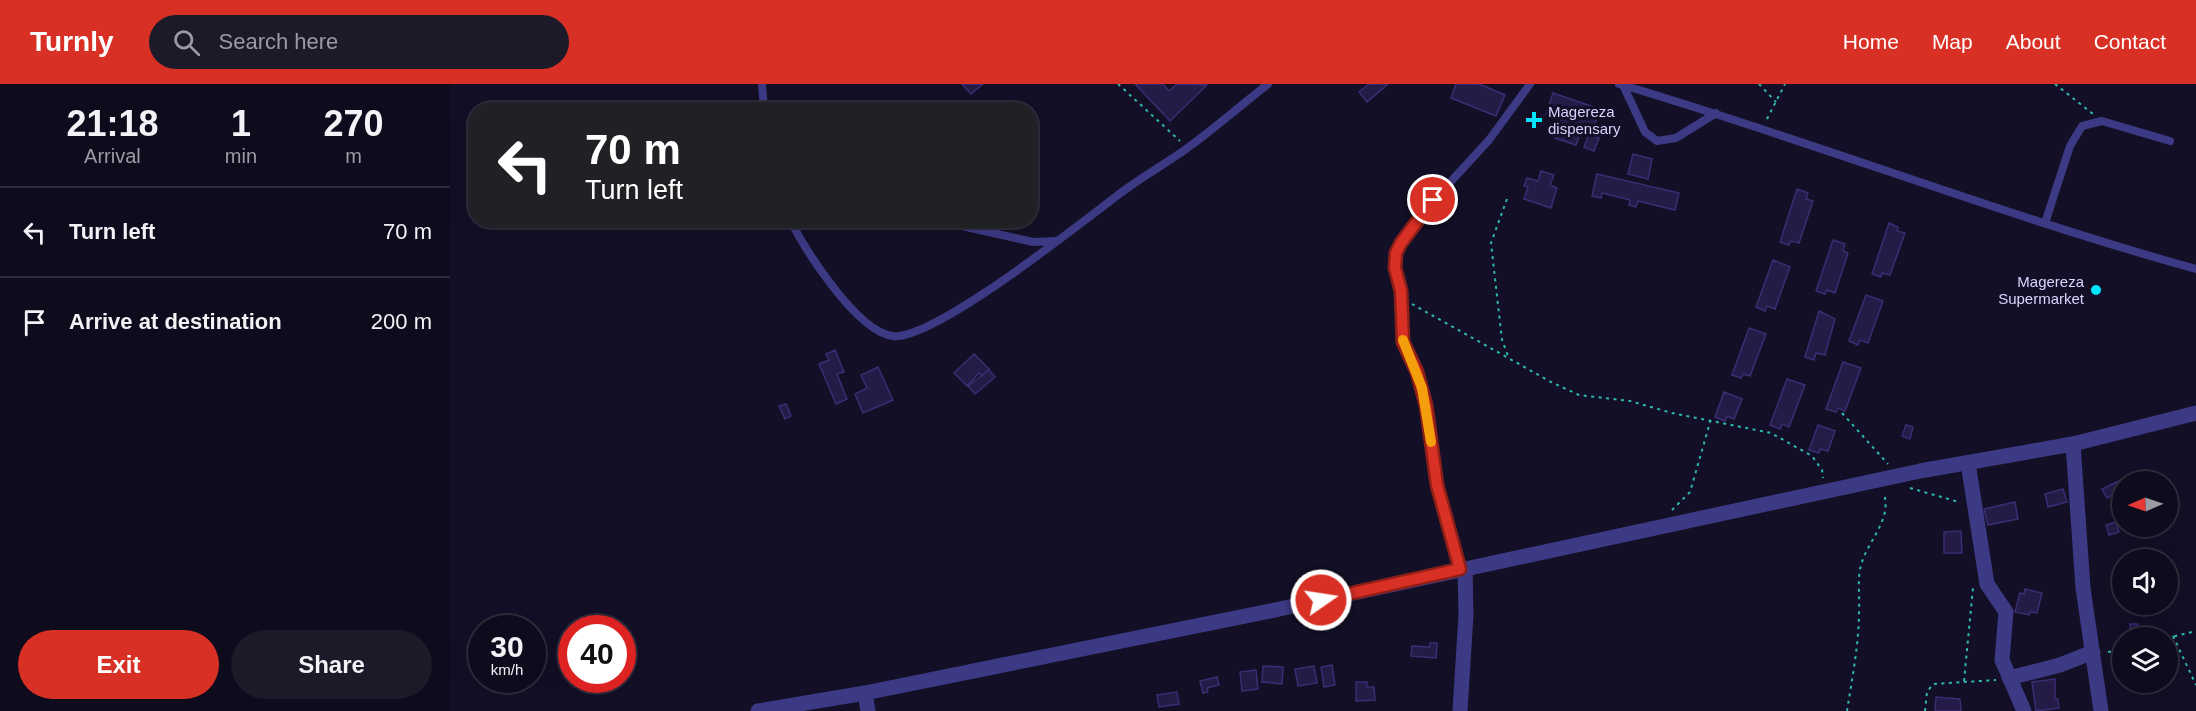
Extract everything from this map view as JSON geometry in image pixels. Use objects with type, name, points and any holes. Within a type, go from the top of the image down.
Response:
[{"type":"street","points":[[758,711],[794,707],[1275,610],[1896,476],[2073,444],[2196,413]]},
{"type":"street","points":[[2073,444],[2083,588],[2101,711]]},
{"type":"street","points":[[1968,463],[1973,505],[1988,584],[2006,612],[2002,660],[2024,711]]},
{"type":"street","points":[[1460,711],[1466,615],[1462,568]]},
{"type":"street","points":[[2009,678],[2060,665],[2093,652]]},
{"type":"street","points":[[865,693],[868,711]]},
{"type":"lane","points":[[762,84],[763,102]]},
{"type":"lane","points":[[794,228],[807,253],[850,307],[873,328],[891,336],[905,336],[937,323],[1058,241],[1123,191],[1188,148],[1268,84]]},
{"type":"lane","points":[[1462,568],[1437,485],[1426,405],[1417,372],[1403,342],[1401,297],[1395,260],[1401,243],[1422,213],[1490,140],[1530,84]]},
{"type":"lane","points":[[1621,85],[1764,128],[2101,243],[2196,269]]},
{"type":"lane","points":[[1621,85],[1645,132],[1657,141],[1676,138],[1716,113]]},
{"type":"lane","points":[[2045,223],[2078,132],[2086,124],[2102,121],[2170,141]]},
{"type":"lane","points":[[971,228],[1033,242],[1058,241]]},
{"type":"path","points":[[1118,84],[1188,148]]},
{"type":"path","points":[[1759,84],[1776,102]]},
{"type":"path","points":[[1764,128],[1785,84]]},
{"type":"path","points":[[2055,84],[2102,121]]},
{"type":"path","points":[[1507,199],[1491,246],[1502,340],[1508,356]]},
{"type":"path","points":[[1401,297],[1461,333],[1579,395],[1630,401],[1672,413],[1711,419],[1771,433],[1798,447],[1818,464],[1824,492]]},
{"type":"path","points":[[1842,413],[1885,460],[1896,476],[1917,492],[1973,505]]},
{"type":"path","points":[[1666,513],[1683,502],[1690,492],[1711,419]]},
{"type":"path","points":[[1847,711],[1860,612],[1860,568],[1867,547],[1885,517],[1887,503],[1883,491],[1871,482]]},
{"type":"path","points":[[1964,681],[1973,580]]},
{"type":"path","points":[[2178,635],[2196,631]]},
{"type":"path","points":[[2178,647],[2196,685]]},
{"type":"path","points":[[1925,711],[1929,687],[1964,681],[2009,678]]},
{"type":"building","points":[[962,84],[983,84],[971,94]]},
{"type":"building","points":[[1135,84],[1163,84],[1169,91],[1177,84],[1207,85],[1170,121]]},
{"type":"building","points":[[1369,84],[1388,84],[1367,102],[1359,92]]},
{"type":"building","points":[[1456,84],[1479,84],[1505,95],[1496,116],[1451,98]]},
{"type":"building","points":[[1553,93],[1600,109],[1592,132],[1582,128],[1576,145],[1555,138],[1561,119],[1546,114]]},
{"type":"building","points":[[1589,134],[1599,138],[1594,151],[1584,147]]},
{"type":"building","points":[[1633,154],[1652,159],[1648,179],[1628,174]]},
{"type":"building","points":[[1541,171],[1554,175],[1550,185],[1557,188],[1551,208],[1524,199],[1528,187],[1524,186],[1527,178],[1538,181]]},
{"type":"building","points":[[1597,174],[1679,193],[1675,210],[1638,201],[1636,207],[1629,205],[1630,200],[1602,193],[1601,198],[1592,196]]},
{"type":"building","points":[[1797,189],[1808,193],[1806,199],[1813,201],[1799,243],[1791,241],[1789,245],[1780,242]]},
{"type":"building","points":[[1889,223],[1898,227],[1897,231],[1905,233],[1890,275],[1882,273],[1881,277],[1872,274]]},
{"type":"building","points":[[1833,240],[1845,244],[1843,251],[1848,253],[1835,293],[1827,290],[1825,294],[1816,291]]},
{"type":"building","points":[[1773,260],[1790,267],[1775,309],[1767,306],[1765,311],[1756,307]]},
{"type":"building","points":[[1866,295],[1883,301],[1868,343],[1860,340],[1858,345],[1849,341]]},
{"type":"building","points":[[1819,311],[1835,319],[1825,355],[1816,353],[1814,360],[1805,357]]},
{"type":"building","points":[[1749,328],[1766,334],[1750,376],[1743,374],[1741,378],[1732,375]]},
{"type":"building","points":[[835,350],[844,372],[837,374],[847,399],[836,404],[819,364],[829,360],[826,354]]},
{"type":"building","points":[[974,354],[989,369],[982,376],[979,373],[967,386],[954,373]]},
{"type":"building","points":[[1843,362],[1861,368],[1845,411],[1838,408],[1836,412],[1826,409]]},
{"type":"building","points":[[878,367],[893,400],[863,413],[855,394],[867,388],[861,375]]},
{"type":"building","points":[[989,370],[995,377],[975,394],[968,386]]},
{"type":"building","points":[[1787,379],[1805,385],[1789,427],[1782,424],[1780,429],[1770,425]]},
{"type":"building","points":[[1724,392],[1742,399],[1734,419],[1727,416],[1725,421],[1715,417]]},
{"type":"building","points":[[786,404],[791,416],[785,419],[779,406]]},
{"type":"building","points":[[1818,425],[1835,431],[1828,451],[1820,449],[1819,453],[1809,450]]},
{"type":"building","points":[[1906,425],[1913,427],[1910,439],[1902,436]]},
{"type":"building","points":[[2112,484],[2112,496],[2107,498],[2102,489]]},
{"type":"building","points":[[2063,489],[2067,502],[2048,507],[2045,494]]},
{"type":"building","points":[[2015,502],[2018,519],[1988,525],[1984,509]]},
{"type":"building","points":[[2112,523],[2112,534],[2109,535],[2106,525]]},
{"type":"building","points":[[1961,531],[1962,553],[1944,553],[1944,532]]},
{"type":"building","points":[[2025,589],[2042,593],[2037,613],[2030,612],[2029,615],[2015,612],[2020,593],[2024,594]]},
{"type":"building","points":[[2130,624],[2138,624],[2138,627],[2130,627]]},
{"type":"building","points":[[1430,643],[1437,643],[1436,658],[1411,656],[1412,646],[1430,647]]},
{"type":"building","points":[[1332,665],[1335,685],[1324,687],[1321,667]]},
{"type":"building","points":[[1263,666],[1283,667],[1282,684],[1262,682]]},
{"type":"building","points":[[1314,666],[1317,683],[1298,686],[1295,669]]},
{"type":"building","points":[[1256,670],[1258,689],[1242,691],[1240,672]]},
{"type":"building","points":[[1217,677],[1219,685],[1207,688],[1208,692],[1203,693],[1200,681]]},
{"type":"building","points":[[2055,679],[2055,699],[2058,699],[2059,708],[2036,711],[2032,682]]},
{"type":"building","points":[[1356,682],[1367,682],[1367,687],[1374,687],[1375,700],[1356,701]]},
{"type":"building","points":[[1177,692],[1179,704],[1159,707],[1157,695]]},
{"type":"building","points":[[1936,697],[1960,699],[1961,711],[1935,711]]},
{"type":"slow traffic","points":[[1403,340],[1422,388],[1431,442]]},
{"type":"place","name":"Magereza dispensary","points":[[1534,120]]},
{"type":"place","name":"Magereza Supermarket","points":[[2096,290]]},
{"type":"route","points":[[1321,600],[1460,569],[1433,467],[1426,405],[1417,372],[1403,342],[1401,291],[1395,268],[1397,249],[1410,228],[1433,200]]}]
